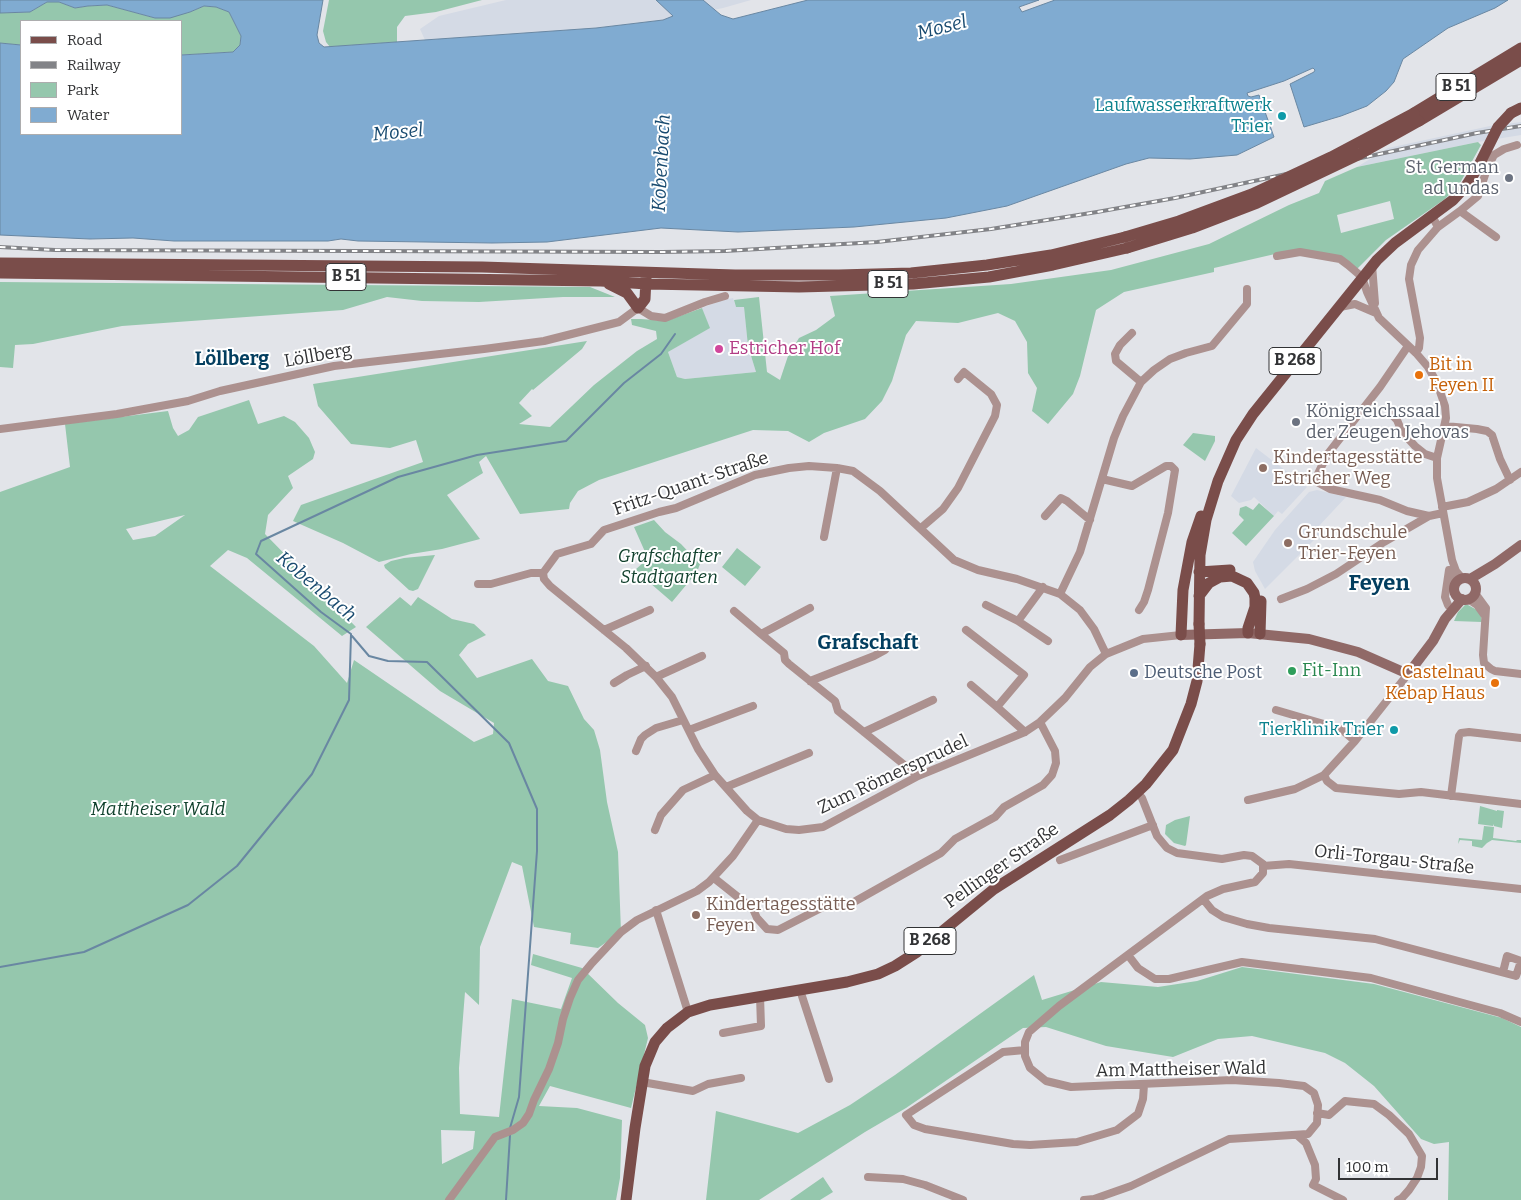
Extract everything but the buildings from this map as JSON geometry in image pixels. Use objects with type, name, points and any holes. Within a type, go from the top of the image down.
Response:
[{"type":"main road","name":"B 51","points":[[1416,117],[1521,48]]},
{"type":"main road","name":"B 51","points":[[0,273],[601,281],[643,284],[799,286],[913,284],[988,277],[1053,265],[1126,242],[1252,194],[1416,117],[1521,60]]},
{"type":"main road","name":"B 268","points":[[1138,793],[1168,757],[1186,720],[1197,681],[1200,644],[1199,572],[1204,529],[1218,480],[1234,445],[1254,414],[1372,264],[1395,242],[1432,216],[1466,186],[1478,169],[1498,127],[1516,111]]},
{"type":"main road","name":"B 51","points":[[0,264],[482,267],[767,275],[911,273],[987,265],[1126,242]]},
{"type":"main road","points":[[638,306],[646,272]]},
{"type":"main road","points":[[601,281],[623,290],[638,306]]},
{"type":"main road","points":[[1181,635],[1183,590],[1192,542],[1208,495],[1218,480]]},
{"type":"main road","points":[[1199,572],[1236,570],[1255,583],[1261,601],[1254,634]]},
{"type":"main road","points":[[1199,596],[1209,583],[1220,577],[1232,576],[1247,583],[1255,598],[1255,607],[1248,628],[1254,634]]},
{"type":"main road","name":"Pellinger Straße","points":[[626,1200],[646,1061],[655,1042],[667,1028],[688,1012],[710,1005],[847,982],[878,974],[895,966],[917,952],[994,889],[1110,815],[1138,793]]},
{"type":"street","points":[[1416,353],[1419,348],[1420,338],[1409,279],[1411,265],[1418,250],[1438,227],[1478,196],[1486,169],[1494,155],[1504,148],[1517,145]]},
{"type":"street","points":[[1460,211],[1496,237]]},
{"type":"street","points":[[1432,216],[1438,227]]},
{"type":"street","points":[[1277,256],[1300,252],[1340,260],[1362,277],[1376,312],[1388,327],[1428,367],[1442,394],[1445,406],[1445,426],[1437,458],[1437,478],[1450,552],[1456,571],[1465,589]]},
{"type":"street","points":[[1372,264],[1376,312]]},
{"type":"street","points":[[1060,594],[1080,552],[1120,423],[1141,382],[1170,359],[1212,346],[1248,304],[1247,289]]},
{"type":"street","points":[[638,306],[651,316],[665,318],[725,296]]},
{"type":"street","points":[[1336,309],[1348,304],[1355,304],[1376,312]]},
{"type":"street","name":"Löllberg","points":[[0,428],[117,414],[188,401],[220,391],[334,366],[544,341],[619,322],[638,306]]},
{"type":"street","points":[[1132,332],[1120,345],[1115,354],[1116,361],[1141,382]]},
{"type":"street","points":[[1408,346],[1380,387],[1327,455],[1316,478],[1317,482],[1330,489],[1380,500],[1407,511],[1429,516]]},
{"type":"street","points":[[921,528],[943,509],[958,488],[995,416],[997,405],[990,394],[964,372],[958,379]]},
{"type":"street","points":[[1392,415],[1397,420],[1402,432],[1415,446],[1424,454],[1437,458]]},
{"type":"street","points":[[1445,426],[1477,429],[1492,435],[1510,480]]},
{"type":"street","name":"Fritz-Quant-Straße","points":[[543,573],[557,554],[591,544],[604,530],[676,508],[755,475],[810,466],[837,468],[854,471],[880,491],[954,560],[978,570],[1017,579],[1060,594],[1080,610],[1094,629],[1106,654]]},
{"type":"street","points":[[1102,479],[1132,486],[1166,466],[1171,466],[1175,470],[1168,513],[1148,590],[1144,602],[1138,610]]},
{"type":"street","points":[[824,537],[837,468]]},
{"type":"street","points":[[1281,599],[1336,574],[1384,542],[1429,516],[1468,502],[1496,489],[1521,472]]},
{"type":"street","points":[[1045,516],[1061,498],[1090,520]]},
{"type":"street","points":[[1407,511],[1411,519],[1411,526]]},
{"type":"street","points":[[1448,606],[1465,589],[1521,545]]},
{"type":"street","points":[[1445,620],[1448,606],[1446,597],[1450,552]]},
{"type":"street","points":[[1449,570],[1486,618],[1484,663],[1495,671],[1521,674]]},
{"type":"street","points":[[478,584],[491,584],[531,573],[543,573]]},
{"type":"street","name":"Zum Römersprudel","points":[[543,573],[544,579],[550,586],[646,666],[656,677],[672,697],[683,720],[716,775],[747,811],[758,820],[786,829],[799,830],[823,827],[918,776],[1025,732],[1040,722],[1065,698],[1090,667],[1106,654],[1144,639],[1181,635],[1254,634],[1309,639],[1338,646],[1393,666],[1408,674]]},
{"type":"street","points":[[1018,622],[1043,587]]},
{"type":"street","points":[[1248,800],[1295,789],[1324,775],[1355,742],[1408,674],[1433,641],[1465,589]]},
{"type":"street","points":[[986,605],[1048,641]]},
{"type":"street","points":[[761,634],[810,608]]},
{"type":"street","points":[[604,630],[650,610]]},
{"type":"street","points":[[734,611],[784,653],[785,660],[789,664],[835,701],[838,711],[918,776]]},
{"type":"street","points":[[966,630],[1024,675],[997,707]]},
{"type":"street","points":[[810,681],[885,650]]},
{"type":"street","points":[[656,677],[702,656]]},
{"type":"street","points":[[614,683],[646,666]]},
{"type":"street","points":[[971,686],[1025,732]]},
{"type":"street","points":[[864,732],[934,700]]},
{"type":"street","points":[[689,730],[753,706]]},
{"type":"street","points":[[1276,710],[1341,729],[1355,742]]},
{"type":"street","points":[[636,751],[641,738],[645,735],[656,728],[683,720]]},
{"type":"street","points":[[714,878],[753,909],[757,918],[766,929],[778,930],[829,904],[845,907],[941,854],[955,839],[995,817],[1004,807],[1043,785],[1052,775],[1056,763],[1056,751],[1040,722]]},
{"type":"street","points":[[1452,796],[1459,736],[1461,733],[1469,732],[1521,738]]},
{"type":"street","points":[[726,787],[777,765],[809,754]]},
{"type":"street","points":[[656,830],[661,815],[683,790],[716,775]]},
{"type":"street","points":[[1324,775],[1327,781],[1336,788],[1390,794],[1421,792],[1521,804]]},
{"type":"street","points":[[1138,793],[1162,843],[1177,853],[1222,859],[1249,855],[1257,859],[1263,866],[1262,876],[1255,882],[1223,889],[1203,899],[1059,1006],[1029,1032],[1025,1042],[1025,1050],[1003,1052],[906,1114],[914,1125],[925,1130],[1013,1144],[1030,1145],[1077,1142],[1117,1130],[1138,1114],[1143,1099],[1144,1085]]},
{"type":"street","points":[[450,1200],[495,1137],[513,1130],[523,1123],[529,1114],[550,1069],[558,1043],[562,1019],[578,980],[621,932],[637,920],[697,891],[714,878],[733,856],[758,820]]},
{"type":"street","name":"Pellinger Straße","points":[[1060,860],[1152,825]]},
{"type":"street","name":"Orli-Torgau-Straße","points":[[1263,866],[1289,864],[1521,889]]},
{"type":"street","points":[[1203,899],[1212,910],[1248,924],[1269,928],[1375,939],[1516,976],[1521,961],[1507,956],[1503,972]]},
{"type":"street","points":[[656,910],[688,1012]]},
{"type":"street","points":[[1128,955],[1138,968],[1155,979],[1169,979],[1242,962],[1371,978],[1500,1013],[1521,1022]]},
{"type":"street","points":[[800,990],[829,1079]]},
{"type":"street","points":[[723,1033],[761,1026],[760,996]]},
{"type":"street","name":"Am Mattheiser Wald","points":[[1025,1050],[1025,1056],[1030,1068],[1046,1081],[1057,1085],[1071,1087],[1144,1085],[1232,1080],[1279,1083],[1304,1086],[1314,1094],[1318,1105],[1317,1114]]},
{"type":"street","points":[[642,1082],[693,1091],[708,1084],[741,1078]]},
{"type":"street","points":[[1084,1200],[1094,1199],[1131,1186],[1229,1139],[1308,1134],[1317,1123],[1317,1114],[1329,1115],[1345,1101],[1374,1104],[1409,1134],[1422,1156],[1417,1178],[1409,1190],[1398,1200]]},
{"type":"street","points":[[1297,1135],[1306,1143],[1315,1165],[1316,1179],[1313,1185],[1343,1200]]},
{"type":"street","points":[[868,1176],[903,1179],[925,1185],[963,1200]]},
{"type":"shaded area","points":[[506,0],[751,0],[723,8],[663,20],[586,29],[425,40],[420,29],[439,16]]},
{"type":"shaded area","points":[[1521,122],[1521,135],[1357,167],[1388,148],[1490,126]]},
{"type":"shaded area","points":[[733,298],[736,307],[744,307],[748,346],[756,372],[685,379],[677,377],[668,352],[709,328],[702,308]]},
{"type":"shaded area","name":"Kindertagesstätte Estricher Weg","points":[[1256,448],[1307,487],[1282,514],[1278,511],[1274,516],[1254,497],[1251,500],[1239,503],[1231,496]]},
{"type":"shaded area","name":"Grundschule Trier-Feyen","points":[[1317,490],[1346,497],[1318,527],[1322,532],[1265,589],[1255,571],[1253,562],[1275,530],[1309,492]]},
{"type":"green space","points":[[329,0],[482,0],[436,12],[405,16],[397,27],[397,42],[330,47],[326,42],[323,31]]},
{"type":"green space","points":[[47,2],[59,2],[75,8],[107,5],[155,18],[190,12],[204,6],[216,7],[229,12],[241,36],[240,45],[233,52],[182,55],[182,20],[20,20],[20,45],[0,43],[0,13],[30,12]]},
{"type":"green space","points":[[1478,142],[1481,145],[1460,183],[1445,199],[1386,240],[1357,269],[1343,258],[1275,254],[1214,268],[1214,272],[1124,292],[1096,310],[1080,376],[1073,394],[1048,424],[1032,411],[1037,388],[1028,373],[1027,342],[1015,321],[998,313],[958,323],[916,321],[906,335],[892,381],[882,401],[865,419],[824,433],[809,442],[788,431],[753,430],[599,480],[578,491],[570,503],[569,509],[520,514],[486,456],[479,462],[483,473],[447,495],[480,539],[379,562],[343,543],[293,521],[301,505],[423,462],[416,440],[390,448],[351,444],[318,406],[313,384],[587,341],[582,349],[532,389],[519,403],[532,416],[519,424],[550,427],[594,385],[637,351],[657,339],[656,331],[632,325],[631,319],[666,321],[702,308],[710,328],[668,352],[677,377],[685,379],[756,372],[748,346],[744,307],[736,307],[734,300],[759,297],[767,372],[780,380],[788,356],[799,338],[816,330],[835,316],[830,296],[1011,284],[1111,270],[1209,244],[1289,205],[1319,193],[1325,181],[1357,167]],"holes":[[[1390,201],[1394,219],[1341,233],[1337,215]]]},
{"type":"green space","points":[[0,282],[590,287],[615,297],[563,297],[479,302],[422,301],[387,297],[343,310],[122,326],[33,344],[15,345],[13,368],[0,367]]},
{"type":"green space","name":"Mattheiser Wald","points":[[249,400],[258,424],[284,416],[295,422],[309,438],[315,452],[313,459],[288,476],[293,488],[268,515],[265,534],[356,627],[342,636],[247,558],[228,550],[210,566],[314,646],[347,683],[354,660],[474,742],[493,734],[494,723],[440,691],[366,627],[400,597],[411,606],[418,597],[452,619],[474,624],[486,635],[468,644],[459,655],[477,678],[532,659],[548,681],[568,686],[584,719],[594,730],[600,750],[607,802],[618,852],[621,932],[598,948],[570,944],[571,933],[534,927],[522,866],[512,862],[480,947],[479,1005],[465,992],[459,1068],[460,1114],[499,1117],[512,999],[561,1009],[572,978],[531,965],[533,954],[582,968],[618,1003],[645,1025],[648,1038],[631,1108],[550,1086],[539,1106],[577,1108],[622,1120],[620,1178],[616,1200],[0,1200],[0,492],[70,467],[65,424],[168,411],[173,428],[178,436],[189,430],[198,417]],"holes":[[[185,515],[155,536],[133,540],[126,529]],[[441,1130],[475,1131],[473,1149],[442,1164]]]},
{"type":"green space","points":[[1193,433],[1215,436],[1215,441],[1205,461],[1183,445]]},
{"type":"green space","points":[[1259,503],[1274,516],[1246,546],[1232,533],[1244,520],[1239,515],[1240,508],[1246,506],[1253,510]]},
{"type":"green space","name":"Grafschafter Stadtgarten","points":[[654,520],[700,564],[697,572],[672,602],[635,570],[644,562],[646,554],[634,527]]},
{"type":"green space","points":[[737,548],[761,567],[745,586],[722,567]]},
{"type":"green space","points":[[435,555],[418,589],[413,591],[409,590],[384,565],[404,558]]},
{"type":"green space","points":[[1465,605],[1477,610],[1481,615],[1482,622],[1454,621],[1458,612]]},
{"type":"green space","points":[[1480,806],[1504,811],[1502,828],[1494,826],[1494,824],[1493,826],[1478,824]]},
{"type":"green space","points":[[1190,816],[1186,845],[1174,843],[1165,834],[1166,825],[1175,820]]},
{"type":"green space","points":[[1484,826],[1494,827],[1493,838],[1521,840],[1521,843],[1492,840],[1482,848],[1472,846],[1472,841],[1460,840],[1458,844],[1459,838],[1482,840]]},
{"type":"green space","points":[[1242,967],[1374,984],[1502,1018],[1521,1027],[1521,1200],[1448,1200],[1449,1142],[1434,1144],[1421,1139],[1374,1086],[1345,1063],[1325,1053],[1252,1036],[1218,1039],[1173,1057],[1106,1046],[1046,1027],[1023,1028],[906,1108],[759,1200],[706,1200],[716,1111],[798,1133],[850,1105],[895,1075],[1034,975],[1042,1000],[1101,982],[1158,987],[1197,981]]},
{"type":"green space","points":[[823,1177],[833,1192],[820,1200],[790,1200]]},
{"type":"water","name":"Mosel","points":[[0,0],[323,0],[317,35],[319,43],[324,47],[596,28],[663,20],[673,16],[656,0],[703,0],[721,15],[733,19],[808,0],[1039,0],[1019,7],[1022,12],[1055,0],[1508,0],[1495,8],[1448,28],[1403,59],[1394,82],[1386,91],[1367,106],[1341,116],[1304,127],[1290,84],[1314,72],[1313,68],[1284,81],[1247,93],[1251,97],[1259,95],[1274,137],[1237,155],[1190,159],[1149,158],[1126,164],[1007,206],[946,218],[854,227],[738,232],[661,228],[547,242],[492,243],[358,241],[341,239],[328,241],[174,241],[133,238],[90,239],[0,235],[0,43],[20,45],[20,135],[182,135],[182,55],[233,52],[240,45],[241,36],[229,12],[216,7],[204,6],[170,18],[155,18],[107,5],[75,8],[59,2],[47,2],[30,12],[0,13]]},
{"type":"waterway","name":"Kobenbach","points":[[0,967],[84,952],[188,905],[237,866],[312,774],[349,700],[351,634],[321,612],[256,554],[261,541],[398,477],[477,455],[566,441],[624,383],[661,354],[675,334]]},
{"type":"waterway","points":[[352,636],[369,656],[388,661],[427,662],[509,743],[537,809],[537,851],[519,1097],[510,1128]]},
{"type":"waterway","points":[[506,1200],[510,1135]]},
{"type":"railway","points":[[0,247],[55,250],[662,252],[725,251],[877,242],[991,229],[1175,198],[1477,133],[1521,126]]},
{"type":"place","name":"Laufwasserkraftwerk Trier","points":[[1282,116]]},
{"type":"place","name":"St. German ad undas","points":[[1509,178]]},
{"type":"place","name":"Estricher Hof","points":[[719,349]]},
{"type":"place","name":"Bit in Feyen II","points":[[1419,375]]},
{"type":"place","name":"Königreichssaal der Zeugen Jehovas","points":[[1296,422]]},
{"type":"place","name":"Kindertagesstätte Estricher Weg","points":[[1263,468]]},
{"type":"place","name":"Grundschule Trier-Feyen","points":[[1288,543]]},
{"type":"place","name":"Fit-Inn","points":[[1292,671]]},
{"type":"place","name":"Deutsche Post","points":[[1134,673]]},
{"type":"place","name":"Castelnau Kebap Haus","points":[[1495,683]]},
{"type":"place","name":"Tierklinik Trier","points":[[1394,730]]},
{"type":"place","name":"Kindertagesstätte Feyen","points":[[696,915]]},
{"type":"district","name":"Löllberg","points":[[232,360]]},
{"type":"district","name":"Feyen","points":[[1379,584]]},
{"type":"district","name":"Grafschaft","points":[[868,643]]}]
